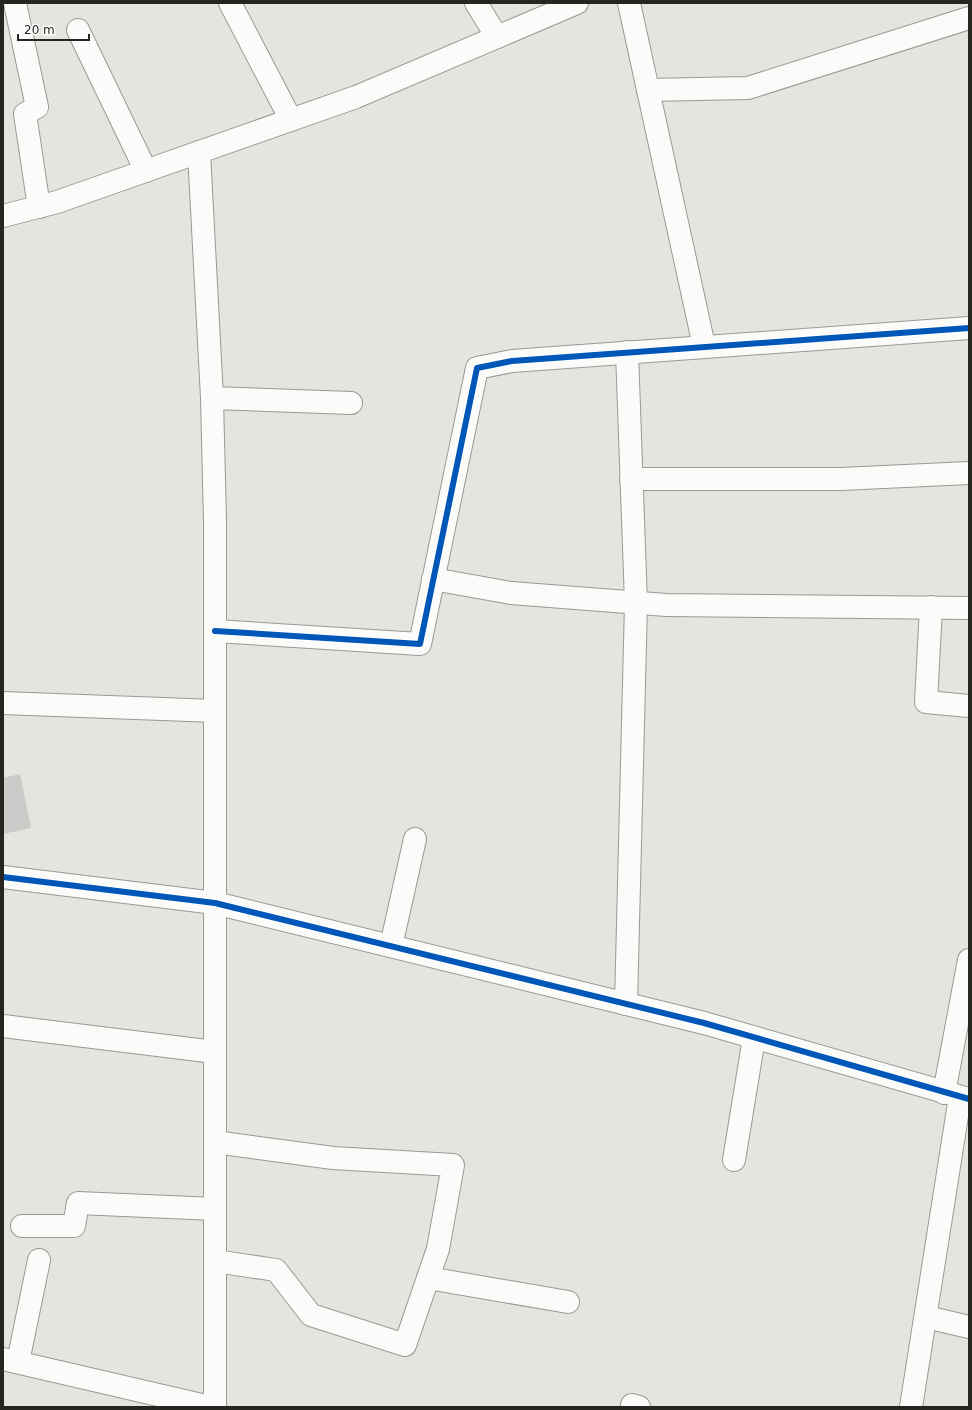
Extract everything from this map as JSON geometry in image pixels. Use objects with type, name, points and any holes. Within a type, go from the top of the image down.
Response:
[{"type":"street","points":[[15,3],[37,107],[25,114],[39,207]]},
{"type":"street","points":[[230,3],[291,120]]},
{"type":"street","points":[[476,3],[497,37]]},
{"type":"street","points":[[3,216],[57,202],[356,97],[577,3]]},
{"type":"street","points":[[629,3],[704,346]]},
{"type":"street","points":[[648,90],[748,88],[969,18]]},
{"type":"street","points":[[78,30],[146,171]]},
{"type":"street","points":[[199,152],[212,398],[214,513],[215,1407]]},
{"type":"street","points":[[215,631],[420,644],[477,368],[512,361],[969,328]]},
{"type":"street","points":[[626,1004],[636,603],[627,352]]},
{"type":"street","points":[[212,398],[351,403]]},
{"type":"street","points":[[631,479],[841,479],[969,473]]},
{"type":"street","points":[[433,579],[511,592],[666,606],[969,608]]},
{"type":"street","points":[[931,608],[926,702],[969,706]]},
{"type":"street","points":[[3,704],[215,711]]},
{"type":"street","points":[[392,946],[414,839]]},
{"type":"street","points":[[3,877],[215,903],[704,1023],[957,1097]]},
{"type":"street","points":[[911,1407],[926,1317],[957,1097],[969,960]]},
{"type":"street","points":[[3,1026],[215,1052]]},
{"type":"street","points":[[734,1160],[754,1038]]},
{"type":"street","points":[[215,1142],[333,1158],[453,1166],[438,1249],[405,1345],[311,1315],[276,1270],[215,1261]]},
{"type":"street","points":[[22,1226],[74,1226],[78,1203],[215,1209]]},
{"type":"street","points":[[39,1260],[10,1361],[210,1407]]},
{"type":"street","points":[[428,1278],[568,1302]]},
{"type":"street","points":[[926,1317],[969,1327]]},
{"type":"building","points":[[20,774],[31,828],[3,834],[3,778]]},
{"type":"cycle path","points":[[215,631],[420,644],[477,368],[512,361],[969,328]]},
{"type":"cycle path","points":[[3,877],[215,903],[704,1023],[969,1099]]}]
